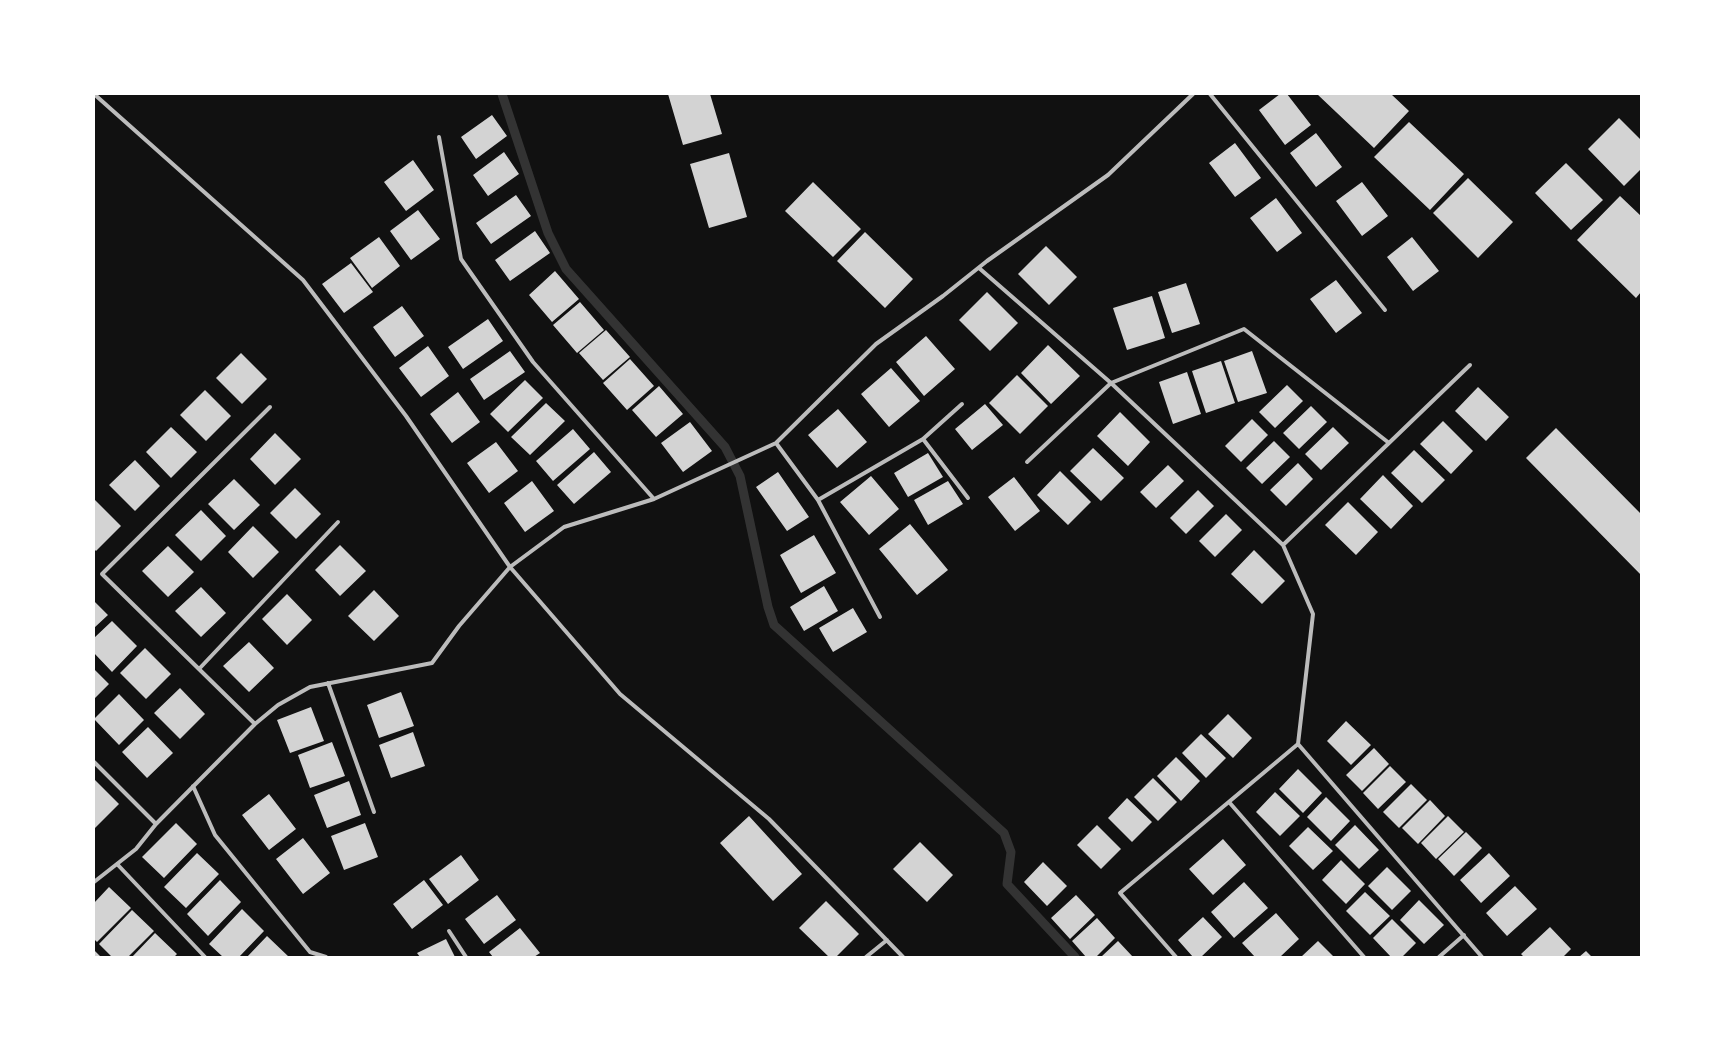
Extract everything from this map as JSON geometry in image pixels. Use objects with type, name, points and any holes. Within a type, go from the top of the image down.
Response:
[{"type":"street","points":[[94,94],[303,280],[406,416],[510,567],[620,694],[769,818],[903,957]]},
{"type":"street","points":[[94,882],[136,849],[156,824],[193,786],[255,724],[278,705],[310,687],[432,663],[459,626],[510,567],[564,526],[654,499],[776,443],[876,344],[1108,175],[1193,94]]},
{"type":"street","points":[[1210,94],[1385,310]]},
{"type":"street","points":[[439,137],[461,259],[533,362],[654,499]]},
{"type":"street","points":[[979,268],[1111,383],[1284,545],[1313,614],[1298,744],[1120,894],[1176,957]]},
{"type":"street","points":[[1027,462],[1111,383],[1244,329],[1389,443]]},
{"type":"street","points":[[1284,545],[1470,365]]},
{"type":"street","points":[[818,500],[923,439],[962,404]]},
{"type":"street","points":[[255,724],[102,574],[270,407]]},
{"type":"street","points":[[923,439],[968,498]]},
{"type":"street","points":[[776,443],[818,500],[880,617]]},
{"type":"street","points":[[199,669],[338,522]]},
{"type":"street","points":[[328,684],[374,812]]},
{"type":"street","points":[[1298,744],[1482,957]]},
{"type":"street","points":[[94,762],[156,824]]},
{"type":"street","points":[[193,786],[215,835],[310,952],[326,957]]},
{"type":"street","points":[[1229,802],[1364,957]]},
{"type":"street","points":[[117,864],[205,957]]},
{"type":"street","points":[[449,931],[466,957]]},
{"type":"street","points":[[1439,957],[1464,935]]},
{"type":"street","points":[[866,957],[887,940]]},
{"type":"building","points":[[668,94],[710,94],[722,134],[683,145]]},
{"type":"building","points":[[1280,94],[1287,94],[1311,125],[1285,145],[1259,110]]},
{"type":"building","points":[[1317,94],[1391,94],[1409,111],[1374,148]]},
{"type":"building","points":[[492,115],[507,136],[476,159],[461,137]]},
{"type":"building","points":[[1619,118],[1641,140],[1641,169],[1624,186],[1588,149]]},
{"type":"building","points":[[1409,122],[1464,174],[1430,210],[1374,157]]},
{"type":"building","points":[[1316,133],[1342,167],[1316,187],[1290,153]]},
{"type":"building","points":[[1235,143],[1261,178],[1235,197],[1209,163]]},
{"type":"building","points":[[504,152],[519,174],[488,196],[473,175]]},
{"type":"building","points":[[729,153],[747,217],[709,228],[690,164]]},
{"type":"building","points":[[413,160],[434,190],[406,211],[384,182]]},
{"type":"building","points":[[1566,163],[1603,200],[1571,230],[1535,193]]},
{"type":"building","points":[[1468,178],[1513,222],[1478,258],[1433,213]]},
{"type":"building","points":[[813,182],[861,229],[833,257],[785,211]]},
{"type":"building","points":[[1362,182],[1388,216],[1362,236],[1336,201]]},
{"type":"building","points":[[516,195],[531,216],[491,244],[476,223]]},
{"type":"building","points":[[1620,196],[1641,216],[1641,292],[1636,298],[1577,240]]},
{"type":"building","points":[[1276,198],[1302,233],[1277,252],[1250,218]]},
{"type":"building","points":[[418,210],[440,239],[411,260],[390,231]]},
{"type":"building","points":[[535,231],[550,253],[510,281],[495,260]]},
{"type":"building","points":[[865,232],[913,279],[885,308],[837,261]]},
{"type":"building","points":[[379,237],[400,266],[372,288],[350,258]]},
{"type":"building","points":[[1412,237],[1439,271],[1413,291],[1387,257]]},
{"type":"building","points":[[1046,246],[1077,277],[1049,305],[1018,274]]},
{"type":"building","points":[[351,263],[373,292],[344,313],[322,284]]},
{"type":"building","points":[[555,271],[579,299],[552,322],[529,295]]},
{"type":"building","points":[[1336,280],[1362,313],[1336,333],[1310,299]]},
{"type":"building","points":[[1186,283],[1200,324],[1172,333],[1158,292]]},
{"type":"building","points":[[987,292],[1018,323],[990,351],[959,320]]},
{"type":"building","points":[[1152,296],[1165,338],[1127,350],[1113,308]]},
{"type":"building","points":[[580,302],[604,330],[577,353],[553,325]]},
{"type":"building","points":[[402,306],[424,336],[395,357],[373,327]]},
{"type":"building","points":[[488,319],[503,341],[463,369],[448,347]]},
{"type":"building","points":[[606,330],[630,357],[603,380],[579,353]]},
{"type":"building","points":[[926,336],[955,369],[924,396],[896,362]]},
{"type":"building","points":[[1048,345],[1080,376],[1051,404],[1021,373]]},
{"type":"building","points":[[428,346],[449,376],[421,397],[399,368]]},
{"type":"building","points":[[510,351],[525,372],[484,400],[470,379]]},
{"type":"building","points":[[1252,351],[1267,393],[1238,402],[1224,361]]},
{"type":"building","points":[[241,353],[267,379],[242,404],[216,378]]},
{"type":"building","points":[[630,359],[654,386],[627,410],[603,383]]},
{"type":"building","points":[[1221,361],[1235,403],[1206,413],[1192,371]]},
{"type":"building","points":[[891,368],[920,401],[889,427],[861,394]]},
{"type":"building","points":[[1187,372],[1201,414],[1173,424],[1159,382]]},
{"type":"building","points":[[1017,375],[1048,406],[1020,434],[989,403]]},
{"type":"building","points":[[525,380],[543,398],[508,432],[490,414]]},
{"type":"building","points":[[1287,385],[1303,401],[1275,428],[1259,412]]},
{"type":"building","points":[[659,386],[683,414],[656,437],[632,410]]},
{"type":"building","points":[[1478,387],[1509,417],[1486,441],[1455,411]]},
{"type":"building","points":[[205,390],[231,416],[206,441],[180,415]]},
{"type":"building","points":[[458,392],[480,422],[452,443],[430,414]]},
{"type":"building","points":[[546,403],[565,421],[530,455],[511,437]]},
{"type":"building","points":[[985,404],[1003,425],[972,450],[955,429]]},
{"type":"building","points":[[1311,406],[1327,422],[1299,449],[1283,433]]},
{"type":"building","points":[[838,409],[867,442],[837,468],[808,435]]},
{"type":"building","points":[[1120,412],[1150,442],[1128,466],[1097,436]]},
{"type":"building","points":[[1252,419],[1268,435],[1241,462],[1225,446]]},
{"type":"building","points":[[1443,421],[1473,451],[1451,474],[1420,444]]},
{"type":"building","points":[[690,422],[712,451],[683,472],[661,443]]},
{"type":"building","points":[[171,427],[197,452],[171,478],[146,452]]},
{"type":"building","points":[[1333,427],[1349,443],[1321,470],[1305,454]]},
{"type":"building","points":[[1556,428],[1641,514],[1641,575],[1526,458]]},
{"type":"building","points":[[573,429],[590,449],[553,481],[536,461]]},
{"type":"building","points":[[275,433],[301,459],[275,485],[250,459]]},
{"type":"building","points":[[1274,441],[1290,457],[1262,484],[1246,468]]},
{"type":"building","points":[[496,442],[518,471],[489,493],[467,463]]},
{"type":"building","points":[[1093,448],[1124,478],[1101,501],[1070,471]]},
{"type":"building","points":[[1414,450],[1445,480],[1422,503],[1391,473]]},
{"type":"building","points":[[594,452],[611,472],[574,504],[557,485]]},
{"type":"building","points":[[928,453],[943,477],[908,497],[894,473]]},
{"type":"building","points":[[135,460],[160,486],[135,511],[109,485]]},
{"type":"building","points":[[1298,463],[1313,479],[1286,506],[1270,490]]},
{"type":"building","points":[[1168,465],[1184,481],[1156,508],[1140,492]]},
{"type":"building","points":[[1060,471],[1091,502],[1068,525],[1037,495]]},
{"type":"building","points":[[778,472],[809,517],[787,531],[756,487]]},
{"type":"building","points":[[1383,475],[1413,506],[1391,529],[1360,499]]},
{"type":"building","points":[[871,476],[899,509],[869,535],[840,502]]},
{"type":"building","points":[[1014,477],[1040,511],[1015,531],[988,497]]},
{"type":"building","points":[[234,479],[260,505],[234,530],[208,504]]},
{"type":"building","points":[[532,481],[554,511],[525,532],[504,503]]},
{"type":"building","points":[[948,481],[963,504],[928,525],[914,500]]},
{"type":"building","points":[[295,488],[321,514],[296,539],[270,513]]},
{"type":"building","points":[[1198,490],[1214,506],[1186,534],[1170,518]]},
{"type":"building","points":[[95,500],[121,526],[96,551],[94,549]]},
{"type":"building","points":[[1348,502],[1378,532],[1356,555],[1325,525]]},
{"type":"building","points":[[201,510],[226,536],[201,561],[175,535]]},
{"type":"building","points":[[1226,514],[1242,530],[1215,557],[1199,541]]},
{"type":"building","points":[[910,524],[948,570],[917,595],[879,549]]},
{"type":"building","points":[[253,526],[279,552],[253,578],[228,552]]},
{"type":"building","points":[[814,535],[836,573],[801,593],[780,555]]},
{"type":"building","points":[[340,545],[366,571],[340,596],[315,570]]},
{"type":"building","points":[[168,546],[194,572],[168,597],[142,571]]},
{"type":"building","points":[[1254,550],[1285,581],[1262,604],[1231,574]]},
{"type":"building","points":[[824,586],[838,611],[804,631],[790,607]]},
{"type":"building","points":[[201,587],[226,613],[201,637],[175,611]]},
{"type":"building","points":[[374,590],[399,616],[374,641],[348,616]]},
{"type":"building","points":[[287,594],[312,620],[287,645],[262,619]]},
{"type":"building","points":[[94,601],[108,615],[94,628]]},
{"type":"building","points":[[853,608],[867,632],[833,652],[819,628]]},
{"type":"building","points":[[112,621],[137,646],[112,672],[94,653],[94,638]]},
{"type":"building","points":[[249,642],[274,668],[249,692],[223,666]]},
{"type":"building","points":[[145,648],[171,674],[146,699],[120,673]]},
{"type":"building","points":[[94,669],[109,684],[94,699]]},
{"type":"building","points":[[180,688],[205,714],[180,739],[154,713]]},
{"type":"building","points":[[401,692],[414,726],[379,738],[367,705]]},
{"type":"building","points":[[119,694],[144,720],[119,745],[94,719]]},
{"type":"building","points":[[311,707],[324,741],[290,753],[277,720]]},
{"type":"building","points":[[1228,714],[1252,738],[1233,758],[1208,734]]},
{"type":"building","points":[[1346,721],[1371,745],[1351,765],[1327,741]]},
{"type":"building","points":[[148,727],[173,753],[147,778],[122,752]]},
{"type":"building","points":[[413,732],[425,766],[391,778],[379,745]]},
{"type":"building","points":[[1201,734],[1226,758],[1206,778],[1182,753]]},
{"type":"building","points":[[332,742],[345,776],[310,788],[298,755]]},
{"type":"building","points":[[1374,748],[1389,764],[1362,791],[1346,775]]},
{"type":"building","points":[[1176,757],[1200,781],[1181,801],[1157,776]]},
{"type":"building","points":[[1390,766],[1406,782],[1378,809],[1363,793]]},
{"type":"building","points":[[1298,769],[1322,793],[1303,813],[1279,789]]},
{"type":"building","points":[[1153,778],[1177,802],[1158,821],[1134,797]]},
{"type":"building","points":[[94,779],[119,804],[94,829]]},
{"type":"building","points":[[349,781],[361,815],[327,828],[314,795]]},
{"type":"building","points":[[1411,784],[1427,800],[1399,828],[1383,812]]},
{"type":"building","points":[[1275,792],[1300,816],[1280,836],[1256,812]]},
{"type":"building","points":[[269,794],[296,829],[269,850],[242,815]]},
{"type":"building","points":[[1326,797],[1350,821],[1331,841],[1307,817]]},
{"type":"building","points":[[1127,798],[1152,822],[1132,842],[1108,818]]},
{"type":"building","points":[[1430,800],[1445,816],[1418,844],[1402,828]]},
{"type":"building","points":[[749,816],[802,874],[773,901],[720,843]]},
{"type":"building","points":[[1448,816],[1464,832],[1436,859],[1421,843]]},
{"type":"building","points":[[176,823],[197,844],[164,878],[142,857]]},
{"type":"building","points":[[365,823],[378,857],[344,870],[331,836]]},
{"type":"building","points":[[1097,825],[1121,849],[1101,869],[1077,845]]},
{"type":"building","points":[[1355,825],[1379,850],[1359,869],[1335,845]]},
{"type":"building","points":[[1308,827],[1333,851],[1313,870],[1289,846]]},
{"type":"building","points":[[1466,832],[1482,848],[1454,876],[1438,859]]},
{"type":"building","points":[[303,838],[330,873],[303,894],[276,859]]},
{"type":"building","points":[[1223,839],[1246,865],[1213,895],[1189,869]]},
{"type":"building","points":[[920,842],[953,875],[927,902],[893,869]]},
{"type":"building","points":[[197,853],[219,874],[186,908],[164,887]]},
{"type":"building","points":[[1489,853],[1510,876],[1481,903],[1460,880]]},
{"type":"building","points":[[461,855],[479,880],[448,904],[429,879]]},
{"type":"building","points":[[1341,860],[1365,884],[1346,904],[1322,880]]},
{"type":"building","points":[[1043,862],[1067,886],[1047,906],[1024,882]]},
{"type":"building","points":[[1387,867],[1411,891],[1392,910],[1368,886]]},
{"type":"building","points":[[220,880],[241,902],[208,936],[187,914]]},
{"type":"building","points":[[424,880],[443,905],[412,929],[393,904]]},
{"type":"building","points":[[1244,882],[1268,908],[1234,938],[1211,912]]},
{"type":"building","points":[[1515,886],[1537,909],[1507,936],[1486,913]]},
{"type":"building","points":[[109,887],[131,908],[97,942],[94,939],[94,903]]},
{"type":"building","points":[[1365,892],[1390,916],[1370,935],[1346,911]]},
{"type":"building","points":[[497,895],[516,920],[484,944],[465,919]]},
{"type":"building","points":[[1076,895],[1095,915],[1070,939],[1051,918]]},
{"type":"building","points":[[1419,900],[1444,925],[1424,944],[1400,920]]},
{"type":"building","points":[[826,901],[859,934],[836,957],[829,957],[799,928]]},
{"type":"building","points":[[242,909],[264,931],[239,957],[223,957],[209,944]]},
{"type":"building","points":[[132,910],[154,931],[128,957],[112,957],[99,944]]},
{"type":"building","points":[[1276,913],[1299,939],[1280,957],[1255,957],[1242,943]]},
{"type":"building","points":[[1203,917],[1222,937],[1201,957],[1193,957],[1178,940]]},
{"type":"building","points":[[1097,918],[1115,938],[1096,957],[1086,957],[1072,941]]},
{"type":"building","points":[[1392,919],[1416,943],[1402,957],[1391,957],[1373,938]]},
{"type":"building","points":[[1550,927],[1571,949],[1563,957],[1524,957],[1521,954]]},
{"type":"building","points":[[520,928],[540,953],[534,957],[493,957],[489,952]]},
{"type":"building","points":[[155,933],[177,954],[174,957],[132,957]]},
{"type":"building","points":[[267,936],[289,957],[247,957]]},
{"type":"building","points":[[446,939],[455,957],[420,957],[417,953]]},
{"type":"building","points":[[1118,941],[1133,957],[1101,957]]},
{"type":"building","points":[[1318,941],[1334,957],[1301,957]]},
{"type":"building","points":[[94,950],[101,957],[94,957]]},
{"type":"building","points":[[1586,951],[1592,957],[1579,957]]},
{"type":"waterway","points":[[502,94],[548,233],[566,269],[725,447],[740,476],[768,607],[774,625],[1004,833],[1011,852],[1007,884],[1075,957]]}]
